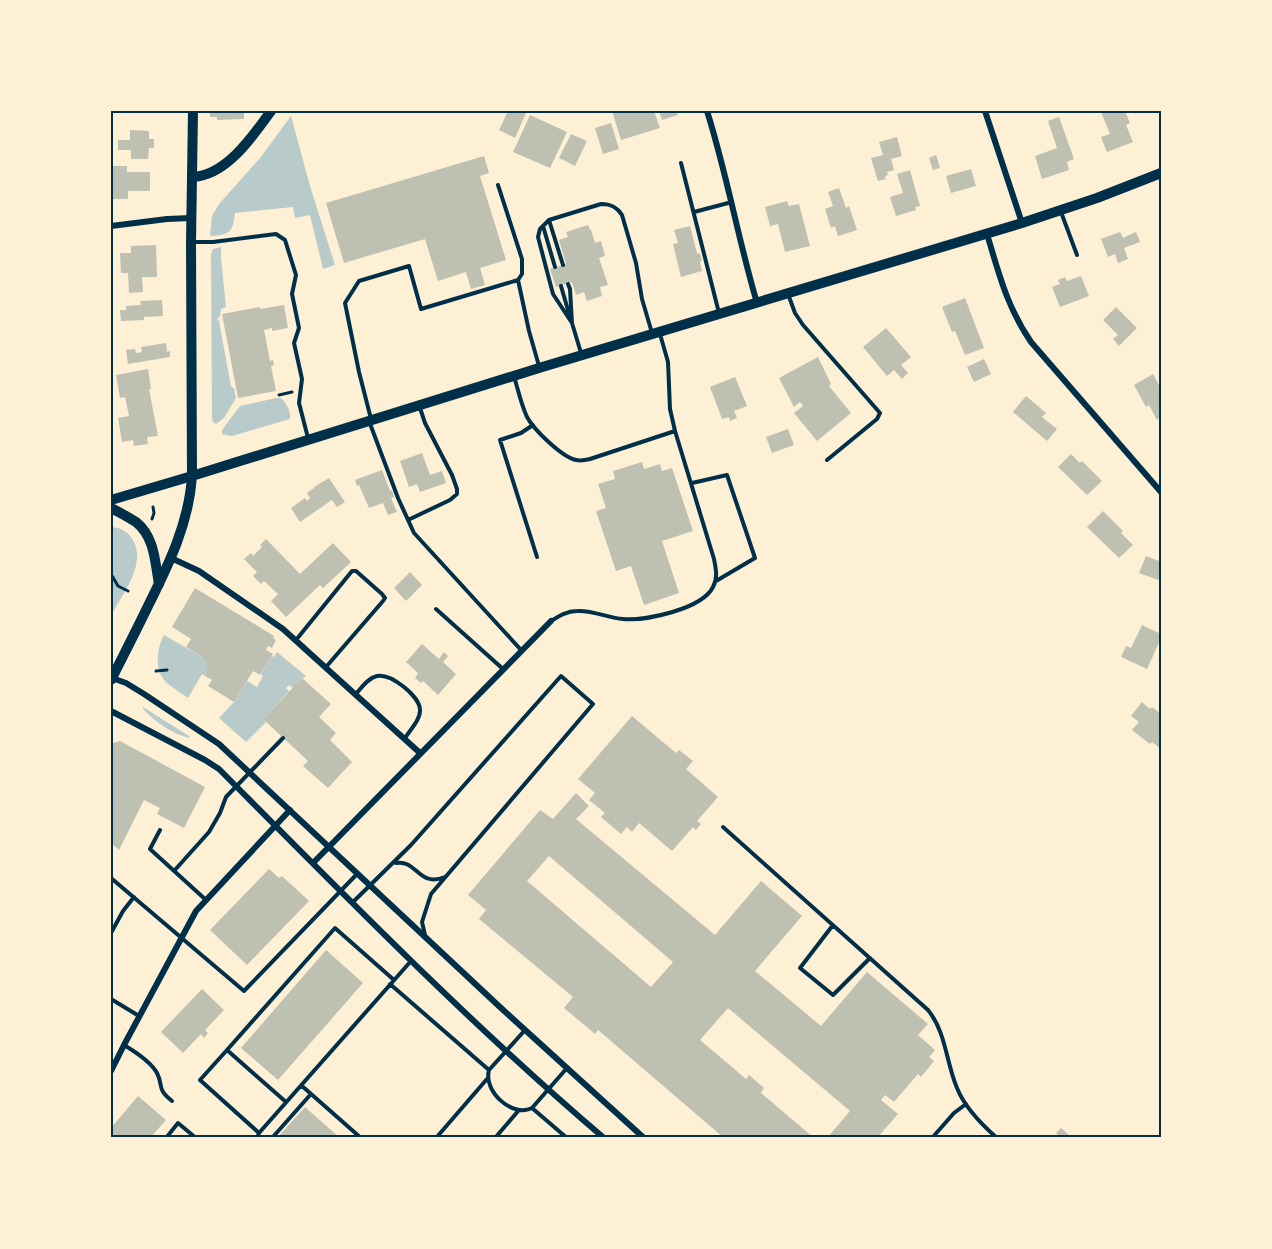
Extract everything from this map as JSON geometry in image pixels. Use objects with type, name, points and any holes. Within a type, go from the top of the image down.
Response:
[{"type":"main road","points":[[112,679],[171,558],[188,508],[192,476],[193,111]]},
{"type":"main road","points":[[192,177],[213,171],[232,158],[271,111]]},
{"type":"main road","points":[[111,500],[539,368],[987,234],[1060,211],[1161,173]]},
{"type":"main road","points":[[111,508],[138,524],[148,536],[159,584]]},
{"type":"street","points":[[707,111],[720,152],[757,303]]},
{"type":"street","points":[[985,111],[1022,223]]},
{"type":"street","points":[[111,226],[191,218]]},
{"type":"street","points":[[987,234],[1010,306],[1031,342],[1161,492]]},
{"type":"street","points":[[171,558],[199,572],[283,629],[420,753]]},
{"type":"street","points":[[313,863],[551,621]]},
{"type":"street","points":[[112,679],[144,693],[210,737],[644,1138]]},
{"type":"street","points":[[111,711],[210,762],[411,961],[604,1138]]},
{"type":"street","points":[[111,1071],[196,911],[290,810]]},
{"type":"lane","points":[[681,163],[720,314]]},
{"type":"lane","points":[[498,185],[522,259],[523,269],[518,280],[421,309],[409,266],[359,281],[345,303],[358,372],[375,440],[408,520],[417,537],[522,651]]},
{"type":"lane","points":[[694,212],[732,202]]},
{"type":"lane","points":[[551,621],[562,614],[578,611],[636,620],[659,616],[699,601],[711,591],[715,582],[716,569],[675,431],[670,409],[668,362],[642,299],[636,263],[622,215],[614,206],[608,204],[601,204],[549,220],[538,233],[538,241],[553,294],[572,323]]},
{"type":"lane","points":[[1060,211],[1077,255]]},
{"type":"lane","points":[[549,220],[562,265]]},
{"type":"lane","points":[[543,225],[555,267]]},
{"type":"lane","points":[[191,242],[213,242],[276,234],[285,240],[296,275],[292,294],[299,327],[294,343],[302,379],[299,403],[309,439]]},
{"type":"lane","points":[[518,280],[539,368]]},
{"type":"lane","points":[[568,284],[572,323]]},
{"type":"lane","points":[[561,286],[582,355]]},
{"type":"lane","points":[[788,293],[795,313],[803,325],[880,413],[877,419],[827,460]]},
{"type":"lane","points":[[514,376],[526,415],[560,451],[571,458],[591,459],[675,431]]},
{"type":"lane","points":[[408,520],[450,500],[457,494],[452,475],[425,423],[419,405]]},
{"type":"lane","points":[[533,425],[521,433],[500,440],[537,557]]},
{"type":"lane","points":[[692,483],[727,475],[755,558],[715,582]]},
{"type":"lane","points":[[296,640],[352,571],[356,571],[382,594],[385,598],[383,601],[326,668]]},
{"type":"lane","points":[[436,609],[504,670]]},
{"type":"lane","points":[[355,695],[365,684],[378,676],[387,677],[407,690],[420,707],[419,716],[405,738]]},
{"type":"lane","points":[[352,903],[411,845],[561,676],[593,704],[430,896],[422,922],[426,938]]},
{"type":"lane","points":[[174,871],[206,836],[220,813],[224,800],[283,738]]},
{"type":"lane","points":[[723,827],[928,1010],[940,1031],[956,1084],[966,1104],[978,1120],[997,1138]]},
{"type":"lane","points":[[160,830],[150,849],[206,900]]},
{"type":"lane","points":[[392,864],[405,862],[431,880],[445,877]]},
{"type":"lane","points":[[111,878],[244,991],[357,873]]},
{"type":"lane","points":[[111,933],[134,897]]},
{"type":"lane","points":[[833,925],[800,968],[833,995],[870,958]]},
{"type":"lane","points":[[259,1133],[201,1080],[335,928],[489,1070]]},
{"type":"lane","points":[[257,1138],[411,961]]},
{"type":"lane","points":[[111,999],[139,1016]]},
{"type":"lane","points":[[525,1030],[489,1070],[488,1079],[500,1099],[519,1110],[525,1111],[532,1108],[567,1068]]},
{"type":"lane","points":[[124,1045],[138,1053],[156,1071],[162,1092],[172,1101]]},
{"type":"lane","points":[[227,1050],[286,1103]]},
{"type":"lane","points":[[436,1138],[488,1079]]},
{"type":"lane","points":[[302,1086],[361,1138]]},
{"type":"lane","points":[[272,1138],[311,1094]]},
{"type":"lane","points":[[932,1138],[954,1113],[966,1104]]},
{"type":"lane","points":[[532,1108],[567,1138]]},
{"type":"lane","points":[[495,1138],[519,1110]]},
{"type":"lane","points":[[166,1138],[178,1123],[196,1138]]},
{"type":"path","points":[[149,522],[156,517],[153,507]]},
{"type":"path","points":[[111,574],[118,586],[128,591]]},
{"type":"path","points":[[156,671],[167,670]]},
{"type":"shaded area","points":[[291,116],[335,265],[323,269],[310,215],[295,218],[293,207],[235,213],[229,231],[222,235],[210,236],[212,216],[219,204],[260,158]]},
{"type":"shaded area","points":[[221,247],[226,307],[221,309],[220,317],[217,318],[231,386],[236,398],[224,418],[216,424],[212,418],[211,254],[213,249]]},
{"type":"shaded area","points":[[281,398],[287,405],[290,419],[232,436],[222,434],[222,430],[240,406]]},
{"type":"shaded area","points":[[111,527],[127,533],[137,551],[132,578],[113,612],[111,610]]},
{"type":"shaded area","points":[[164,635],[202,657],[206,664],[205,676],[202,674],[188,698],[168,684],[160,673],[158,654]]},
{"type":"shaded area","points":[[277,652],[306,676],[293,688],[289,685],[286,688],[289,691],[263,719],[266,722],[246,742],[219,718],[234,702],[247,681],[257,687],[263,676],[261,674]]},
{"type":"shaded area","points":[[143,707],[189,738],[164,726],[148,714]]},
{"type":"building","points":[[210,111],[244,111],[244,119],[217,120],[217,117],[210,117]]},
{"type":"building","points":[[508,111],[526,113],[515,138],[499,130]]},
{"type":"building","points":[[612,111],[654,111],[660,128],[621,140]]},
{"type":"building","points":[[659,111],[677,111],[678,115],[662,120]]},
{"type":"building","points":[[1125,111],[1130,123],[1126,125],[1133,142],[1107,152],[1101,137],[1110,134],[1101,112]]},
{"type":"building","points":[[530,115],[567,132],[550,168],[513,152]]},
{"type":"building","points":[[1059,117],[1074,159],[1067,162],[1069,170],[1042,179],[1035,156],[1057,148],[1048,121]]},
{"type":"building","points":[[611,123],[619,149],[603,154],[595,128]]},
{"type":"building","points":[[130,130],[149,131],[149,139],[154,139],[154,148],[149,148],[148,159],[131,159],[131,150],[118,150],[118,140],[130,140]]},
{"type":"building","points":[[571,134],[587,141],[575,166],[559,158]]},
{"type":"building","points":[[897,137],[902,156],[891,159],[894,170],[887,172],[886,179],[878,181],[871,158],[883,155],[879,142]]},
{"type":"building","points":[[936,155],[940,168],[933,170],[929,158]]},
{"type":"building","points":[[484,156],[489,173],[480,176],[506,260],[480,268],[485,285],[471,289],[466,272],[438,281],[425,239],[344,263],[326,203]]},
{"type":"building","points":[[111,166],[127,166],[127,172],[150,172],[150,191],[128,191],[128,199],[111,199]]},
{"type":"building","points":[[971,169],[976,186],[951,193],[946,176]]},
{"type":"building","points":[[910,170],[920,206],[915,207],[916,210],[896,216],[890,197],[903,193],[897,174]]},
{"type":"building","points":[[839,188],[846,208],[849,206],[857,230],[838,236],[835,226],[831,228],[825,209],[833,206],[828,192]]},
{"type":"building","points":[[787,201],[789,206],[799,204],[810,246],[785,252],[778,224],[770,226],[765,207]]},
{"type":"building","points":[[588,225],[595,243],[601,241],[605,256],[599,258],[608,285],[600,287],[602,296],[587,301],[584,292],[576,295],[572,282],[556,287],[550,269],[566,264],[559,240],[568,237],[566,232]]},
{"type":"building","points":[[690,226],[697,253],[700,254],[702,260],[700,262],[702,271],[681,277],[673,244],[678,243],[674,230]]},
{"type":"building","points":[[1120,232],[1123,238],[1136,232],[1140,242],[1124,248],[1128,259],[1118,263],[1115,254],[1108,257],[1101,239]]},
{"type":"building","points":[[156,245],[157,277],[142,277],[143,292],[129,293],[128,273],[121,273],[120,253],[131,253],[131,246]]},
{"type":"building","points":[[1081,276],[1089,296],[1060,307],[1052,287],[1060,284],[1058,280],[1065,277],[1067,281]]},
{"type":"building","points":[[965,298],[984,348],[965,355],[942,307]]},
{"type":"building","points":[[162,300],[163,316],[121,321],[120,310],[126,310],[126,306],[141,305],[140,301]]},
{"type":"building","points":[[284,305],[288,328],[264,330],[270,361],[273,360],[274,365],[271,366],[276,391],[238,398],[222,314]]},
{"type":"building","points":[[1116,307],[1137,328],[1119,346],[1113,339],[1118,335],[1103,320]]},
{"type":"building","points":[[886,328],[911,357],[901,365],[908,373],[902,379],[894,370],[887,376],[863,347]]},
{"type":"building","points":[[166,343],[170,357],[128,364],[126,350],[135,349],[136,353],[142,352],[141,347]]},
{"type":"building","points":[[818,357],[831,384],[829,386],[851,413],[817,441],[794,413],[803,406],[800,402],[794,407],[779,378]]},
{"type":"building","points":[[984,359],[991,374],[974,382],[967,367]]},
{"type":"building","points":[[148,369],[151,389],[149,389],[158,436],[147,437],[148,444],[134,446],[133,440],[122,442],[118,418],[129,416],[125,397],[120,398],[116,375]]},
{"type":"building","points":[[1153,374],[1161,389],[1161,417],[1157,420],[1149,405],[1146,407],[1134,385]]},
{"type":"building","points":[[735,377],[747,406],[734,411],[737,418],[730,421],[729,417],[722,419],[710,387]]},
{"type":"building","points":[[1026,396],[1046,413],[1042,417],[1057,429],[1047,441],[1013,412]]},
{"type":"building","points":[[788,429],[794,445],[772,453],[766,437]]},
{"type":"building","points":[[422,453],[430,475],[442,471],[446,483],[420,492],[417,484],[409,487],[400,461]]},
{"type":"building","points":[[1071,454],[1080,463],[1082,461],[1102,481],[1087,495],[1058,467]]},
{"type":"building","points":[[642,462],[644,469],[660,464],[662,471],[672,468],[693,531],[662,541],[679,593],[644,605],[631,566],[616,571],[596,511],[606,508],[598,484],[615,479],[613,471]]},
{"type":"building","points":[[382,470],[390,491],[392,490],[394,497],[391,498],[397,512],[388,515],[383,503],[369,508],[355,480]]},
{"type":"building","points":[[329,478],[345,502],[337,507],[332,500],[300,522],[291,508],[305,498],[307,501],[310,498],[307,493]]},
{"type":"building","points":[[1103,511],[1133,545],[1119,558],[1087,527]]},
{"type":"building","points":[[266,539],[300,574],[333,543],[351,562],[323,588],[320,585],[286,617],[271,601],[278,594],[264,581],[261,584],[253,576],[257,572],[244,559],[251,553],[253,556]]},
{"type":"building","points":[[1146,556],[1159,561],[1161,557],[1161,581],[1139,573]]},
{"type":"building","points":[[410,572],[422,585],[406,601],[394,588]]},
{"type":"building","points":[[195,588],[274,636],[276,640],[272,648],[268,646],[266,650],[273,654],[260,675],[253,671],[234,702],[208,686],[212,680],[205,676],[206,662],[186,647],[191,639],[172,627]]},
{"type":"building","points":[[1142,625],[1161,634],[1147,669],[1121,657],[1126,646],[1131,648]]},
{"type":"building","points":[[422,644],[439,659],[444,652],[448,656],[443,662],[456,674],[438,695],[423,681],[421,683],[415,678],[418,673],[406,662]]},
{"type":"building","points":[[302,678],[331,704],[319,717],[336,733],[330,740],[352,762],[328,788],[303,766],[308,761],[263,719]]},
{"type":"building","points":[[1142,702],[1161,714],[1161,749],[1152,742],[1150,744],[1132,730],[1139,722],[1131,716]]},
{"type":"building","points":[[632,716],[676,753],[679,750],[693,761],[686,769],[718,797],[697,821],[701,824],[696,830],[693,827],[672,851],[639,823],[632,832],[627,827],[621,834],[601,817],[605,813],[589,800],[595,793],[578,779]]},
{"type":"building","points":[[120,741],[205,787],[184,828],[157,814],[160,808],[144,800],[119,850],[111,843],[111,747],[113,743]]},
{"type":"building","points":[[576,793],[589,806],[576,819],[715,935],[761,881],[802,916],[755,971],[821,1026],[867,972],[928,1024],[918,1035],[935,1050],[929,1057],[934,1061],[921,1077],[918,1074],[894,1102],[885,1095],[881,1100],[898,1114],[877,1138],[827,1138],[850,1111],[728,1008],[700,1040],[746,1079],[749,1075],[764,1088],[761,1093],[814,1138],[724,1138],[598,1030],[595,1034],[564,1008],[573,997],[479,919],[486,910],[468,895],[540,810],[553,819]],"holes":[[[549,856],[673,962],[651,987],[527,881]]]},
{"type":"building","points":[[269,869],[279,878],[282,876],[309,901],[247,965],[210,930]]},
{"type":"building","points":[[326,950],[363,983],[278,1080],[241,1048]]},
{"type":"building","points":[[202,989],[224,1010],[205,1030],[208,1033],[204,1038],[201,1034],[183,1053],[161,1032]]},
{"type":"building","points":[[138,1096],[166,1120],[150,1138],[117,1138],[111,1133],[111,1128]]},
{"type":"building","points":[[305,1107],[340,1138],[277,1138]]},
{"type":"building","points":[[1061,1128],[1070,1136],[1069,1138],[1062,1138],[1056,1133]]}]
